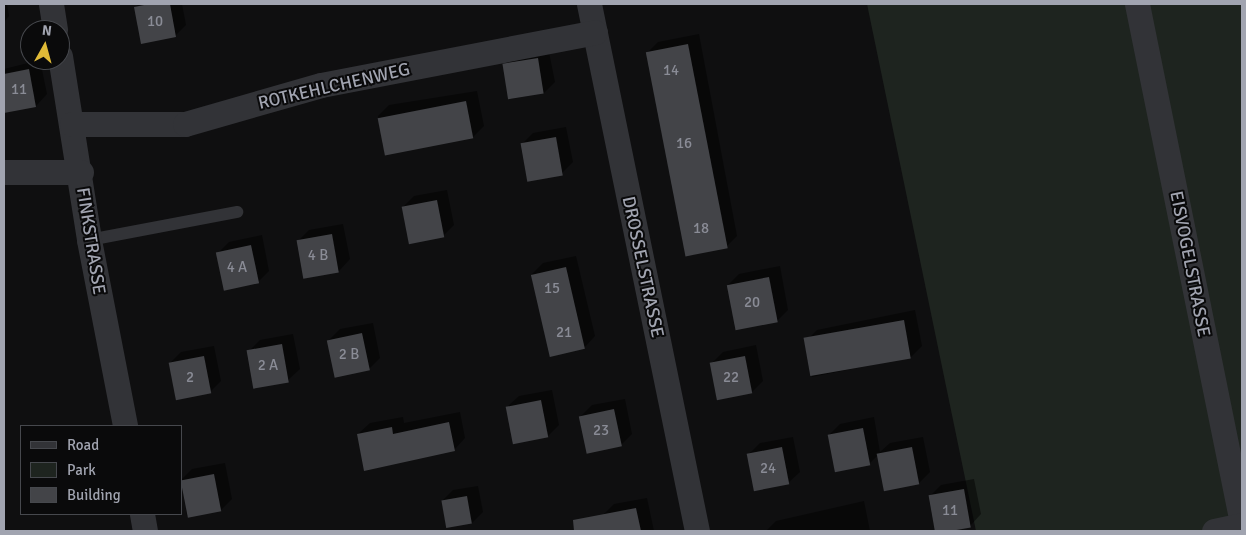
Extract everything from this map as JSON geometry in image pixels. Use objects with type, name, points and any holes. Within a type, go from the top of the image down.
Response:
[{"type":"street","points":[[51,4],[53,20]]},
{"type":"street","name":"DROSSELSTRASSE","points":[[589,4],[697,531]]},
{"type":"street","name":"EISVOGELSTRASSE","points":[[1137,4],[1242,524]]},
{"type":"street","name":"ROTKEHLCHENWEG","points":[[72,124],[185,124],[321,85],[595,32]]},
{"type":"street","name":"FINKSTRASSE","points":[[62,70],[80,172],[89,240],[125,425]]},
{"type":"street","points":[[4,172],[80,172]]},
{"type":"street","points":[[142,515],[145,531]]},
{"type":"street","points":[[1214,531],[1242,524]]},
{"type":"lane","points":[[89,240],[237,212]]},
{"type":"green space","points":[[867,4],[1242,4],[1242,531],[976,531]]},
{"type":"building","points":[[149,4],[170,4],[176,37],[141,44],[134,7]]},
{"type":"building","points":[[688,44],[728,248],[685,256],[646,52]]},
{"type":"building","points":[[538,58],[544,94],[508,99],[502,64]]},
{"type":"building","points":[[29,70],[36,107],[4,113],[4,74]]},
{"type":"building","points":[[466,101],[473,138],[385,155],[378,118]]},
{"type":"building","points":[[556,137],[563,175],[527,182],[521,143]]},
{"type":"building","points":[[437,200],[444,237],[409,244],[402,207]]},
{"type":"building","points":[[332,234],[339,272],[303,279],[297,240]]},
{"type":"building","points":[[251,245],[259,283],[224,291],[216,252]]},
{"type":"building","points":[[566,267],[585,349],[550,357],[531,275]]},
{"type":"building","points":[[769,277],[778,322],[736,330],[727,285]]},
{"type":"building","points":[[904,320],[911,358],[810,376],[804,338]]},
{"type":"building","points":[[362,333],[370,370],[335,378],[327,340]]},
{"type":"building","points":[[282,344],[289,382],[253,389],[247,350]]},
{"type":"building","points":[[204,356],[211,393],[176,400],[169,363]]},
{"type":"building","points":[[745,356],[752,393],[717,400],[710,363]]},
{"type":"building","points":[[541,400],[548,437],[513,444],[506,407]]},
{"type":"building","points":[[614,409],[622,446],[587,454],[579,416]]},
{"type":"building","points":[[449,422],[455,451],[364,471],[357,434],[392,427],[393,434]]},
{"type":"building","points":[[863,428],[870,465],[835,472],[828,435]]},
{"type":"building","points":[[782,447],[789,484],[754,491],[747,454]]},
{"type":"building","points":[[912,447],[919,484],[884,491],[877,454]]},
{"type":"building","points":[[214,474],[221,511],[188,518],[182,480]]},
{"type":"building","points":[[964,489],[971,527],[950,531],[935,531],[929,495]]},
{"type":"building","points":[[467,496],[472,524],[446,528],[441,501]]},
{"type":"building","points":[[636,508],[641,531],[574,531],[573,520]]}]
